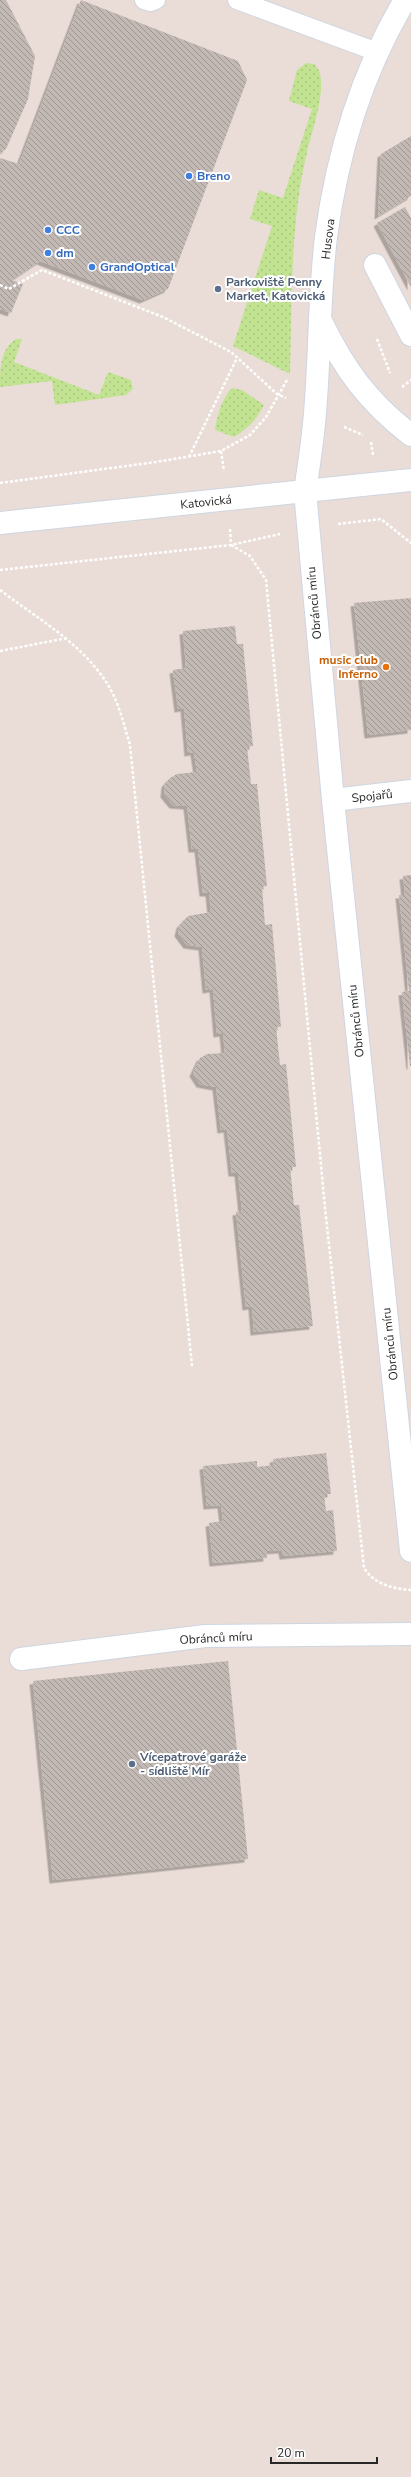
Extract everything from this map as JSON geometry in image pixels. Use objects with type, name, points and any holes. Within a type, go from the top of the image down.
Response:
[{"type":"street","name":"Husova","points":[[306,491],[315,414],[326,238],[342,155],[364,83],[377,52],[405,0]]},
{"type":"street","points":[[375,265],[411,335]]},
{"type":"street","points":[[321,320],[339,357],[362,390],[390,419],[411,435]]},
{"type":"street","name":"Katovická","points":[[0,523],[411,480]]},
{"type":"street","name":"Obránců míru","points":[[306,491],[333,800],[410,1526],[411,1551]]},
{"type":"street","name":"Spojařů","points":[[333,800],[411,792]]},
{"type":"street","name":"Obránců míru","points":[[21,1659],[205,1636],[411,1634]]},
{"type":"lane","points":[[144,0],[151,2],[156,0]]},
{"type":"lane","points":[[237,0],[377,52]]},
{"type":"path","points":[[0,285],[9,289],[42,270],[163,317],[237,358],[277,394],[266,418],[250,435],[221,451],[189,457],[0,483]]},
{"type":"path","points":[[375,334],[392,376]]},
{"type":"path","points":[[189,457],[237,358]]},
{"type":"path","points":[[404,394],[400,388],[411,380]]},
{"type":"path","points":[[381,519],[411,543]]},
{"type":"path","points":[[0,570],[231,545],[250,556],[266,580],[324,1200],[364,1568],[372,1578],[383,1584],[411,1590]]},
{"type":"path","points":[[0,590],[67,638],[94,665],[108,686],[120,710],[130,745],[192,1366]]},
{"type":"path","points":[[0,651],[67,638]]},
{"type":"green space","points":[[306,63],[314,64],[319,71],[321,93],[301,179],[297,207],[293,262],[290,374],[233,346],[272,226],[250,219],[259,190],[283,198],[312,109],[289,101],[297,70]]},
{"type":"green space","points":[[16,339],[22,339],[14,362],[99,395],[108,372],[131,380],[133,389],[126,395],[55,405],[52,381],[0,387],[0,374],[4,354],[11,343]]},
{"type":"green space","points":[[232,388],[242,390],[264,405],[252,423],[244,431],[234,437],[215,430],[220,408],[225,397]]},
{"type":"building","points":[[0,0],[6,0],[35,56],[28,99],[6,149],[0,153]]},
{"type":"building","points":[[81,0],[238,61],[247,80],[168,289],[143,300],[40,261],[12,280],[23,284],[11,313],[0,309],[0,158],[19,164]]},
{"type":"building","points":[[411,136],[411,196],[378,216],[381,154]]},
{"type":"building","points":[[405,207],[411,218],[411,287],[377,223]]},
{"type":"building","name":"music club Inferno","points":[[411,598],[411,730],[368,735],[354,603]]},
{"type":"building","points":[[235,626],[237,644],[243,644],[253,746],[247,747],[251,784],[257,784],[267,886],[262,887],[265,925],[272,924],[281,1027],[276,1027],[280,1065],[286,1064],[296,1167],[290,1167],[294,1205],[299,1205],[313,1326],[254,1332],[252,1306],[246,1307],[236,1212],[242,1211],[238,1173],[232,1173],[227,1129],[221,1130],[216,1087],[200,1084],[193,1073],[200,1058],[207,1054],[225,1053],[223,1033],[217,1034],[213,989],[206,990],[202,947],[187,945],[178,933],[180,925],[188,916],[211,912],[209,893],[203,893],[198,849],[192,849],[187,806],[173,805],[164,794],[165,784],[170,778],[177,774],[197,772],[194,752],[188,753],[184,708],[178,709],[173,670],[186,668],[183,631]]},
{"type":"building","points":[[411,875],[410,1066],[402,992],[409,991],[399,895],[405,895],[403,876]]},
{"type":"building","points":[[326,1453],[331,1494],[324,1494],[326,1511],[333,1510],[337,1551],[283,1556],[282,1550],[266,1551],[267,1558],[213,1563],[209,1523],[223,1521],[221,1505],[207,1506],[203,1466],[257,1461],[257,1467],[274,1465],[273,1459]]},
{"type":"building","points":[[228,1661],[248,1859],[53,1880],[33,1681]]},
{"type":"place","name":"Breno","points":[[189,176]]},
{"type":"place","name":"CCC","points":[[48,230]]},
{"type":"place","name":"dm","points":[[48,253]]},
{"type":"place","name":"GrandOptical","points":[[92,267]]},
{"type":"place","name":"Parkoviště Penny Market, Katovická","points":[[218,289]]},
{"type":"place","name":"music club Inferno","points":[[386,667]]},
{"type":"place","name":"Vícepatrové garáže - sídliště Mír","points":[[132,1764]]}]
